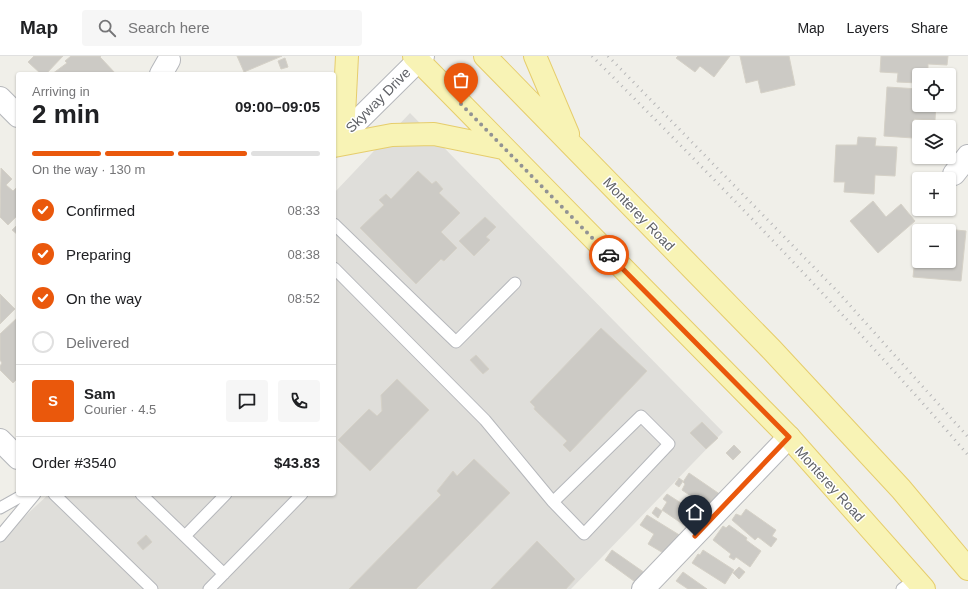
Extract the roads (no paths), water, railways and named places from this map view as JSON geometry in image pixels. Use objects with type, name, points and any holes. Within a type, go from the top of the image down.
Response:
[{"type":"main road","points":[[336,138],[344,115],[347,56]]},
{"type":"main road","name":"Monterey Road","points":[[485,56],[772,350],[902,489],[968,569]]},
{"type":"main road","points":[[535,56],[574,146]]},
{"type":"main road","name":"Monterey Road","points":[[418,57],[503,148],[789,437],[914,586]]},
{"type":"main road","points":[[336,144],[392,135],[434,134],[503,148]]},
{"type":"street","name":"Skyway Drive","points":[[336,142],[418,57]]},
{"type":"street","points":[[0,98],[16,114]]},
{"type":"street","points":[[956,172],[968,156]]},
{"type":"street","points":[[643,589],[789,437]]},
{"type":"street","points":[[0,440],[16,456]]},
{"type":"lane","points":[[336,226],[456,342],[514,283]]},
{"type":"lane","points":[[336,270],[485,420],[553,502],[584,534],[668,444],[641,416],[553,502]]},
{"type":"lane","points":[[0,508],[21,496]]},
{"type":"lane","points":[[0,536],[34,496]]},
{"type":"lane","points":[[56,496],[152,589]]},
{"type":"lane","points":[[143,496],[224,574]]},
{"type":"lane","points":[[185,536],[224,496]]},
{"type":"lane","points":[[209,589],[300,496]]},
{"type":"railway","points":[[592,56],[784,252],[831,302],[968,455]]},
{"type":"railway","points":[[608,56],[838,292],[968,437]]}]
